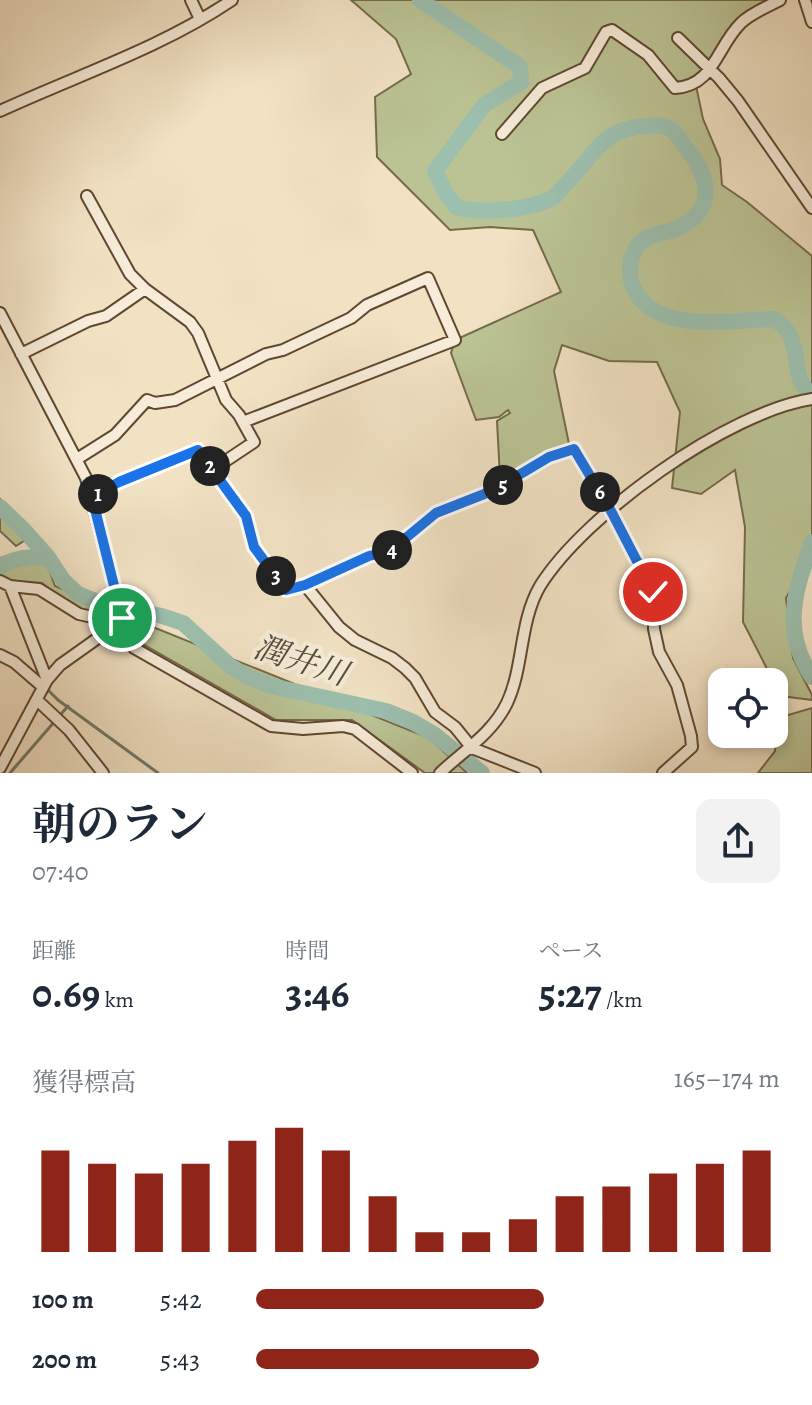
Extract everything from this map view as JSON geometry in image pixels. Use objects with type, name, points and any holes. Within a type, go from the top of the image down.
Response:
[{"type":"street","points":[[191,0],[200,19]]},
{"type":"street","points":[[0,111],[156,44],[232,0]]},
{"type":"street","points":[[502,134],[542,88],[585,68],[606,32],[612,30],[648,55],[675,88],[685,88],[711,70],[744,20],[780,0]]},
{"type":"street","points":[[805,0],[812,22]]},
{"type":"street","points":[[678,38],[738,101],[812,208]]},
{"type":"street","points":[[87,196],[130,274],[190,322],[198,333],[226,400],[254,442],[212,470]]},
{"type":"street","points":[[77,459],[115,435],[147,400],[155,403],[175,400],[266,354],[297,344],[351,318],[367,305],[428,278],[455,340],[243,422]]},
{"type":"street","points":[[21,354],[88,321],[106,316],[145,289]]},
{"type":"street","points":[[0,313],[77,459],[92,497],[124,622],[134,648],[245,714],[271,726],[303,729],[343,726],[355,729],[412,773]]},
{"type":"street","points":[[440,773],[470,749],[508,701],[529,610],[540,587],[558,562],[611,511],[723,432],[807,400]]},
{"type":"street","points":[[92,497],[119,482],[198,450],[246,516],[254,547],[286,590],[305,585],[369,556],[390,551],[436,513],[492,491],[549,457],[574,449],[611,511],[653,592],[654,629],[659,652],[677,685],[692,747],[663,773]]},
{"type":"street","points":[[4,583],[39,589],[79,614],[101,619],[112,628]]},
{"type":"street","points":[[4,583],[45,684]]},
{"type":"street","points":[[305,585],[339,627],[355,640],[403,666],[415,678],[435,712],[455,727],[470,749],[535,773]]},
{"type":"street","points":[[0,768],[45,684],[60,665],[124,622]]},
{"type":"street","points":[[0,655],[45,684]]},
{"type":"street","points":[[37,700],[86,749],[103,773]]},
{"type":"green space","points":[[351,0],[773,0],[723,43],[695,81],[703,119],[720,159],[722,185],[812,256],[812,555],[786,598],[793,658],[812,700],[788,697],[788,668],[767,668],[743,622],[745,527],[735,470],[701,494],[672,488],[680,412],[657,362],[609,361],[562,345],[554,371],[569,444],[500,477],[497,421],[510,413],[508,410],[499,417],[476,420],[451,353],[455,340],[561,292],[533,230],[490,227],[450,230],[377,157],[375,97],[411,74],[396,39]]},
{"type":"green space","points":[[0,499],[30,537],[16,546],[0,531]]},
{"type":"green space","points":[[23,551],[38,553],[48,567],[55,586],[118,613],[108,618],[66,605],[42,583],[16,582],[0,576],[0,558]]},
{"type":"green space","points":[[128,617],[429,738],[467,773],[425,773],[352,720],[276,720],[141,643]]},
{"type":"green space","points":[[812,708],[812,773],[758,773],[775,748],[788,748],[788,715]]},
{"type":"waterway","points":[[420,0],[520,67],[521,82],[484,105],[435,171],[456,207],[491,210],[541,203],[557,195],[608,138],[632,128],[669,128],[701,171],[706,192],[704,202],[691,220],[639,244],[631,263],[632,284],[642,300],[656,312],[674,318],[715,322],[774,319],[788,332],[800,379],[812,396]]},
{"type":"waterway","name":"潤井川","points":[[0,507],[24,530],[63,580],[78,594],[105,605],[183,623],[229,665],[271,686],[386,711],[413,722],[435,735],[482,773]]},
{"type":"waterway","points":[[812,542],[800,577],[794,610],[797,643],[812,677]]},
{"type":"waterway","points":[[0,567],[17,559],[48,557]]},
{"type":"waterway","points":[[23,663],[41,679]]},
{"type":"waterway","points":[[47,689],[158,773]]},
{"type":"waterway","points":[[10,773],[68,706]]},
{"type":"route","points":[[122,618],[92,497],[119,482],[198,450],[246,516],[254,547],[286,590],[305,585],[369,556],[390,551],[436,513],[492,491],[549,457],[574,449],[611,511],[653,592]]}]
